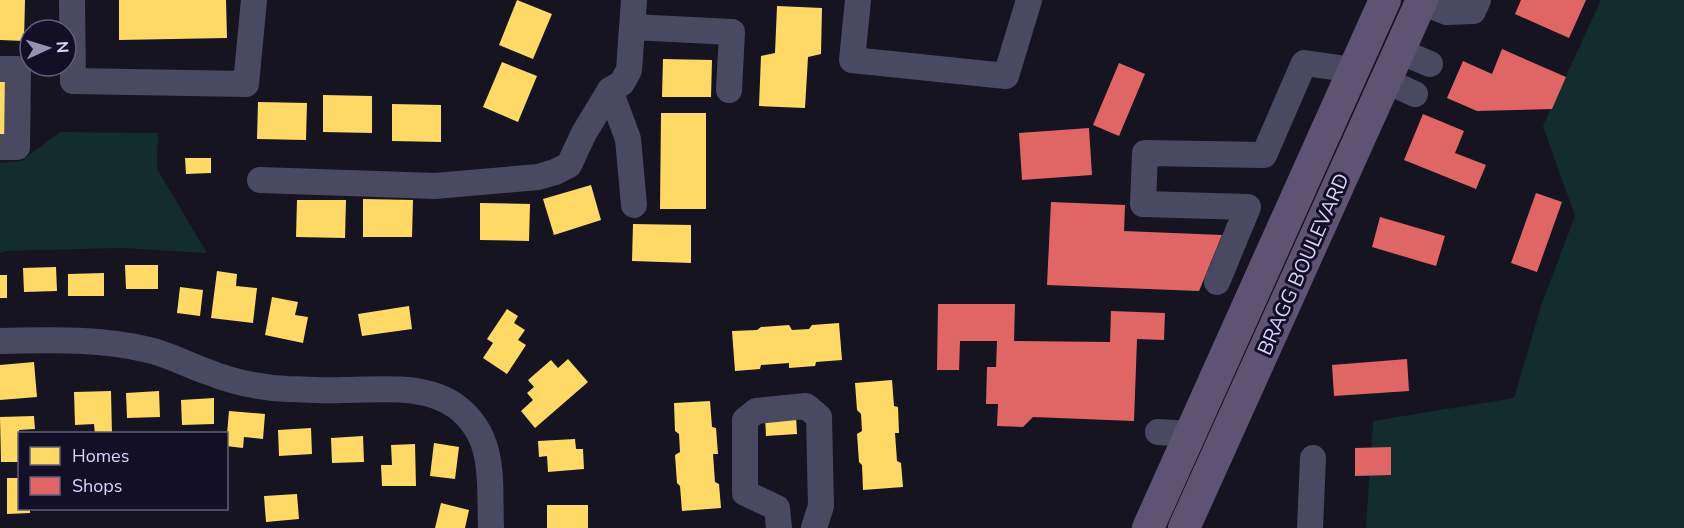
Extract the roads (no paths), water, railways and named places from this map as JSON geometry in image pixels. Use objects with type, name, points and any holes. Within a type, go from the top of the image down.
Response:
[{"type":"main road","name":"BRAGG BOULEVARD","points":[[1148,528],[1385,0]]},
{"type":"main road","name":"BRAGG BOULEVARD","points":[[1184,528],[1422,1]]},
{"type":"street","points":[[72,0],[73,81],[246,84],[254,0]]},
{"type":"street","points":[[260,180],[435,186],[538,177],[555,172],[569,165],[584,133],[610,90],[622,83],[629,70],[634,0]]},
{"type":"street","points":[[858,0],[852,60],[1006,76],[1029,0]]},
{"type":"street","points":[[1422,1],[1447,12],[1473,11],[1478,0]]},
{"type":"street","points":[[632,27],[732,32],[729,90]]},
{"type":"street","points":[[1399,51],[1430,64]]},
{"type":"street","points":[[1217,282],[1248,207],[1143,204],[1145,153],[1264,155],[1304,63],[1354,70]]},
{"type":"street","points":[[0,69],[18,69],[17,147],[0,147]]},
{"type":"street","points":[[1386,81],[1415,94]]},
{"type":"street","points":[[610,90],[628,139],[634,205]]},
{"type":"street","points":[[0,341],[76,340],[114,343],[151,351],[210,373],[247,383],[334,391],[409,390],[434,395],[460,411],[481,435],[489,458],[491,528]]},
{"type":"street","points":[[806,406],[819,417],[817,517],[778,518],[745,493],[745,420],[756,411],[806,406]]},
{"type":"street","points":[[1158,432],[1190,434]]},
{"type":"street","points":[[1310,528],[1313,458]]}]
